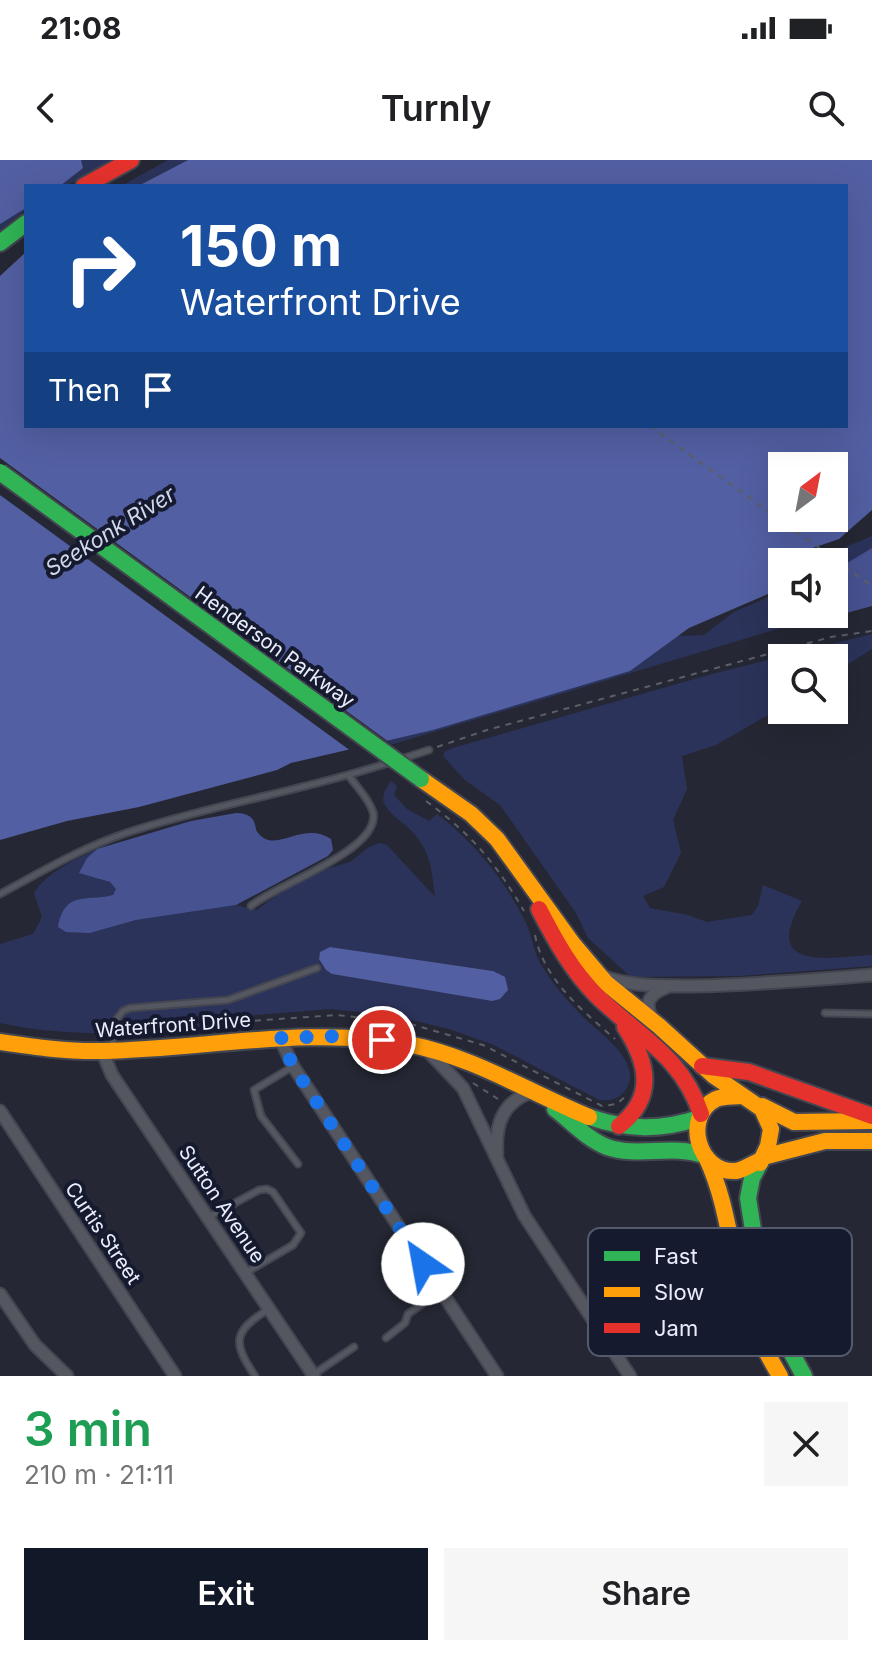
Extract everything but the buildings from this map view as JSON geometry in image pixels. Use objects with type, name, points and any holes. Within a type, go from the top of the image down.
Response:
[{"type":"main road","points":[[88,184],[131,160]]},
{"type":"main road","points":[[0,243],[24,225]]},
{"type":"main road","name":"Henderson Parkway","points":[[0,472],[486,827],[597,973],[699,1065],[741,1096],[794,1122],[872,1119]]},
{"type":"main road","name":"Henderson Parkway","points":[[517,865],[569,963],[589,989],[651,1041],[682,1072],[694,1091],[700,1116],[696,1138],[728,1209],[732,1228]]},
{"type":"main road","points":[[612,1010],[638,1047],[646,1078],[640,1105],[619,1126]]},
{"type":"main road","name":"Waterfront Drive","points":[[0,1042],[51,1049],[108,1050],[340,1036],[424,1048],[485,1068],[586,1116],[619,1126],[653,1129],[700,1116]]},
{"type":"main road","points":[[0,1053],[39,1055],[51,1049]]},
{"type":"main road","points":[[699,1065],[749,1072],[872,1119]]},
{"type":"main road","name":"Waterfront Drive","points":[[532,1092],[609,1148],[630,1151],[680,1148],[705,1157]]},
{"type":"main road","points":[[700,1116],[716,1099],[728,1095],[741,1096]]},
{"type":"main road","points":[[751,1228],[747,1199],[751,1180],[770,1143],[771,1132],[767,1116],[758,1104]]},
{"type":"main road","points":[[705,1157],[717,1167],[731,1171],[825,1141],[872,1141]]},
{"type":"main road","name":"Henderson Parkway","points":[[768,1356],[780,1376]]},
{"type":"main road","points":[[793,1356],[804,1376]]},
{"type":"street","points":[[597,973],[625,983],[672,986],[745,985],[872,975]]},
{"type":"street","points":[[657,1024],[649,1011],[648,1001],[656,992],[672,986]]},
{"type":"street","points":[[280,1038],[293,1066],[497,1376]]},
{"type":"street","points":[[424,1048],[444,1065],[463,1088],[524,1215],[588,1312]]},
{"type":"street","name":"Sutton Avenue","points":[[108,1050],[112,1075],[314,1376]]},
{"type":"street","points":[[498,1163],[496,1140],[501,1114],[512,1102],[532,1092]]},
{"type":"street","name":"Curtis Street","points":[[0,1111],[175,1376]]},
{"type":"street","points":[[0,1294],[35,1345],[67,1376]]},
{"type":"street","points":[[617,1356],[630,1376]]},
{"type":"lane","points":[[0,894],[68,857],[123,834],[183,816],[349,776],[429,750]]},
{"type":"lane","points":[[251,906],[341,856],[368,833],[372,809],[349,776]]},
{"type":"lane","points":[[108,1050],[112,1025],[123,1011],[130,1008],[219,1002],[317,968]]},
{"type":"lane","points":[[825,1013],[872,1014]]},
{"type":"lane","points":[[293,1066],[254,1090],[261,1116],[298,1164]]},
{"type":"lane","points":[[209,1217],[259,1190],[267,1189],[273,1192],[301,1233],[293,1245],[246,1273]]},
{"type":"lane","points":[[386,1338],[405,1323],[408,1314],[440,1291]]},
{"type":"lane","points":[[255,1376],[241,1355],[240,1335],[247,1324],[270,1308]]},
{"type":"lane","points":[[314,1376],[354,1347]]},
{"type":"path","points":[[653,428],[872,586]]},
{"type":"path","points":[[429,750],[487,730],[831,637],[872,631]]},
{"type":"path","points":[[424,799],[460,826],[480,846],[500,871],[530,921]]},
{"type":"path","points":[[533,927],[541,957],[556,979],[586,1014],[617,1041]]},
{"type":"path","points":[[207,1024],[314,1015],[384,1018],[483,1045],[602,1106],[617,1104],[631,1087]]},
{"type":"path","points":[[469,1080],[503,1101]]},
{"type":"shaded area","points":[[0,160],[118,160],[69,184],[24,184],[24,212],[0,230]]},
{"type":"shaded area","points":[[168,160],[188,160],[142,184],[125,184]]},
{"type":"shaded area","points":[[872,536],[872,606],[848,611],[848,548],[843,548]]},
{"type":"shaded area","points":[[872,548],[872,606],[848,613],[848,563]]},
{"type":"shaded area","points":[[768,597],[768,628],[780,628],[390,745],[381,733],[677,636],[704,635],[734,612]]},
{"type":"shaded area","points":[[872,634],[872,649],[848,664],[848,644],[832,644]]},
{"type":"shaded area","points":[[768,660],[768,715],[716,745],[682,756],[687,789],[673,820],[681,853],[664,887],[643,896],[650,908],[707,922],[752,915],[758,906],[763,885],[802,901],[791,924],[789,939],[794,950],[819,958],[872,955],[872,966],[740,976],[631,977],[588,938],[576,913],[500,805],[465,780],[444,757],[444,752],[453,748]]},
{"type":"shaded area","points":[[391,781],[397,786],[394,795],[407,809],[429,821],[437,814],[488,863],[517,907],[547,975],[626,1061],[630,1072],[629,1083],[617,1098],[599,1100],[494,1045],[449,1029],[395,1016],[331,1009],[204,1019],[204,1028],[127,1033],[51,1031],[0,1023],[0,944],[33,934],[42,917],[34,893],[40,885],[62,867],[97,849],[87,858],[99,879],[110,882],[117,889],[113,895],[71,904],[60,919],[90,933],[136,920],[236,905],[257,910],[277,895],[323,870],[350,862],[379,843],[387,845],[435,897],[424,848],[387,808],[383,801],[384,792]],"holes":[[[330,947],[493,971],[492,1001],[332,974],[319,959],[320,953]]]},
{"type":"shaded area","points":[[236,813],[250,817],[263,838],[279,840],[309,833],[320,834],[331,839],[333,850],[328,856],[236,905],[136,920],[90,933],[66,932],[58,927],[61,915],[72,902],[113,895],[116,889],[110,882],[79,873],[87,858],[97,849],[191,821]]},
{"type":"water","points":[[0,160],[81,160],[83,168],[63,184],[24,184],[24,209],[0,224]]},
{"type":"water","name":"Seekonk River","points":[[188,160],[872,160],[872,510],[848,531],[848,452],[768,452],[768,532],[847,532],[839,539],[813,548],[768,548],[768,594],[689,628],[630,671],[433,730],[291,763],[277,770],[139,807],[67,821],[0,840],[0,276],[24,254],[24,428],[848,428],[848,184],[142,184]]},
{"type":"water","points":[[330,947],[493,971],[505,977],[508,990],[500,999],[492,1001],[332,974],[319,959],[320,952]]},
{"type":"pier","points":[[0,458],[393,745],[355,754],[0,495]]},
{"type":"traffic: fast","points":[[0,243],[24,225]]},
{"type":"traffic: fast","points":[[0,472],[421,779]]},
{"type":"traffic: fast","points":[[555,1109],[586,1135],[607,1147],[703,1155]]},
{"type":"traffic: fast","points":[[589,1117],[644,1127],[699,1118]]},
{"type":"traffic: fast","points":[[753,1228],[748,1198],[752,1178],[760,1163]]},
{"type":"traffic: fast","points":[[793,1356],[804,1376]]},
{"type":"traffic: slow","points":[[421,779],[471,814],[497,839],[573,944],[606,983],[714,1076],[762,1109],[771,1129],[760,1163]]},
{"type":"traffic: slow","points":[[0,1042],[90,1051],[294,1038],[370,1039],[408,1044],[456,1057],[589,1117]]},
{"type":"traffic: slow","points":[[741,1096],[719,1098],[706,1107],[699,1118],[699,1142],[704,1154],[723,1169],[736,1171],[759,1161]]},
{"type":"traffic: slow","points":[[762,1106],[794,1122],[870,1121]]},
{"type":"traffic: slow","points":[[763,1157],[825,1141],[872,1141]]},
{"type":"traffic: slow","points":[[707,1159],[728,1228]]},
{"type":"traffic: slow","points":[[769,1356],[780,1376]]},
{"type":"traffic: jam","points":[[88,184],[131,160]]},
{"type":"traffic: jam","points":[[539,909],[580,976],[597,996],[671,1062],[693,1094],[701,1114]]},
{"type":"traffic: jam","points":[[619,1126],[639,1103],[644,1079],[639,1054],[625,1027]]},
{"type":"traffic: jam","points":[[702,1066],[749,1072],[872,1116]]},
{"type":"route","points":[[382,1040],[340,1036],[280,1038],[293,1066],[423,1264]]}]
